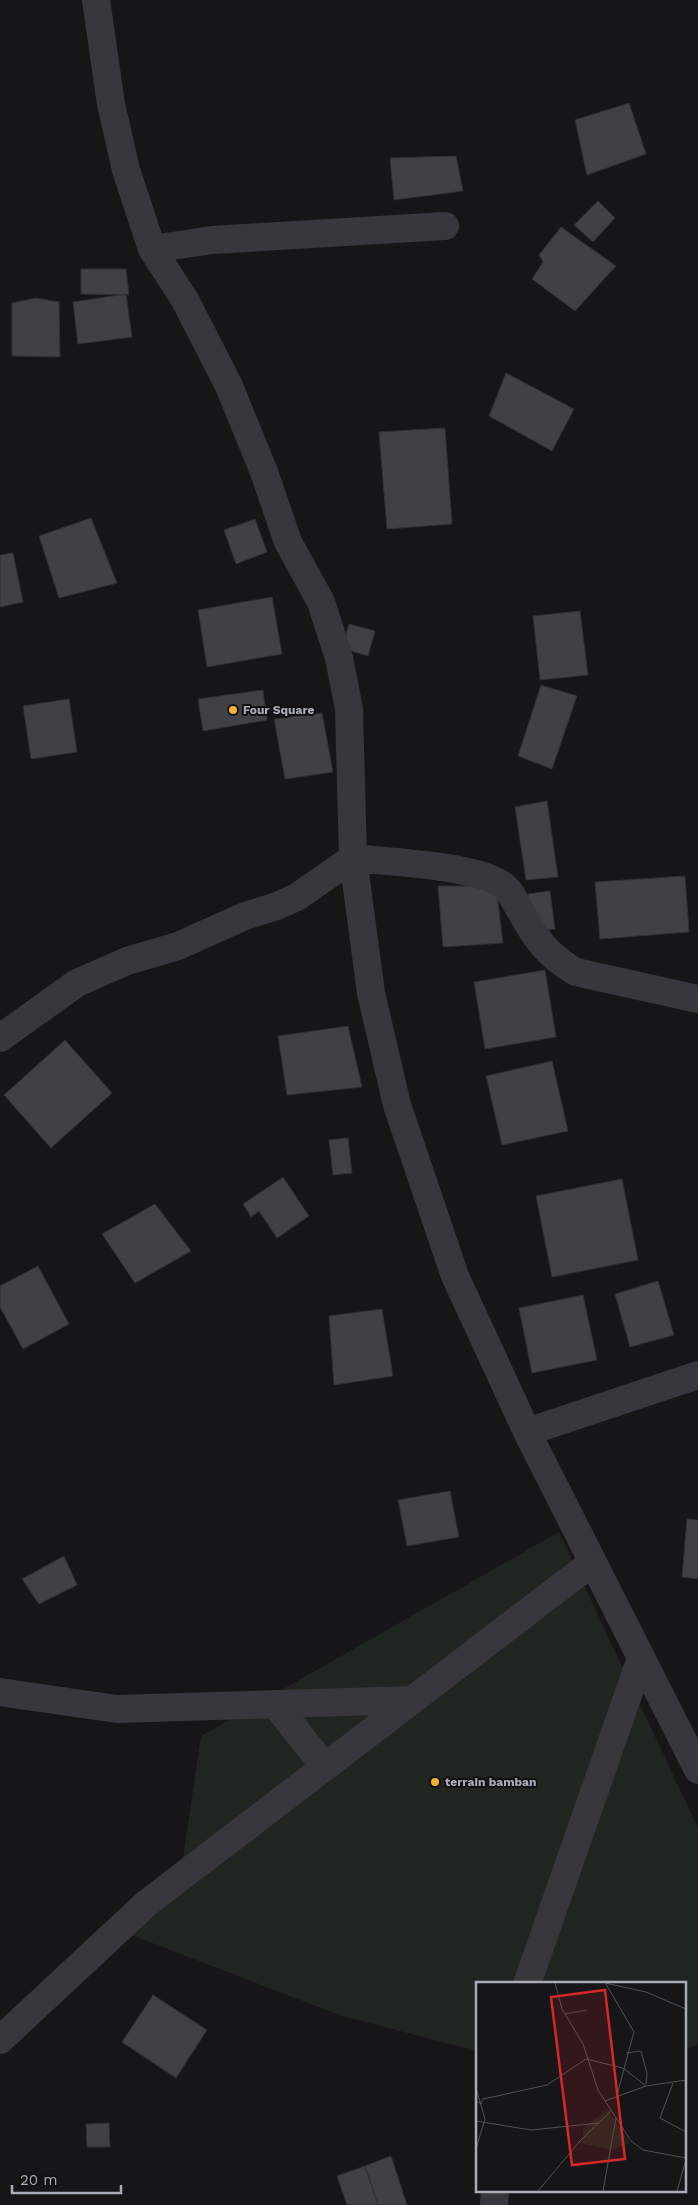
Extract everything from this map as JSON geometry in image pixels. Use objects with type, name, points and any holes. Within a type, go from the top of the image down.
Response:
[{"type":"street","points":[[96,0],[111,104],[119,142],[126,170],[152,249],[184,300],[229,386],[264,472],[288,542],[321,602],[339,658],[349,709],[353,858],[371,993],[397,1105],[455,1276],[527,1432],[698,1770]]},
{"type":"street","points":[[152,249],[212,240],[445,226]]},
{"type":"street","points":[[0,1038],[77,983],[127,962],[178,946],[245,916],[277,906],[297,897],[353,858],[464,870],[498,881],[508,889],[534,936],[558,962],[576,972],[698,999]]},
{"type":"street","points":[[527,1432],[698,1375]]},
{"type":"street","points":[[0,2040],[147,1903],[592,1562]]},
{"type":"street","points":[[528,1982],[641,1658]]},
{"type":"street","points":[[0,1692],[117,1709],[413,1700]]},
{"type":"street","points":[[275,1704],[325,1767]]},
{"type":"street","points":[[494,2205],[495,2192]]},
{"type":"shaded area","name":"terrain bamban","points":[[559,1532],[698,1828],[698,2044],[686,2049],[686,1982],[476,1982],[476,2051],[342,2016],[108,1926],[183,1858],[201,1736]]},
{"type":"building","points":[[629,103],[646,154],[587,175],[575,120]]},
{"type":"building","points":[[456,156],[463,191],[394,200],[390,158]]},
{"type":"building","points":[[598,201],[615,218],[593,242],[574,225]]},
{"type":"building","points":[[561,227],[616,266],[575,311],[532,279],[543,262],[539,255]]},
{"type":"building","points":[[81,269],[126,269],[129,295],[81,294]]},
{"type":"building","points":[[126,294],[132,337],[78,344],[73,302]]},
{"type":"building","points":[[36,298],[59,302],[60,357],[12,356],[12,303]]},
{"type":"building","points":[[506,373],[574,409],[552,451],[489,416]]},
{"type":"building","points":[[445,428],[452,524],[387,529],[379,432]]},
{"type":"building","points":[[91,518],[117,583],[59,598],[39,536]]},
{"type":"building","points":[[255,519],[267,552],[236,564],[224,530]]},
{"type":"building","points":[[13,553],[23,602],[0,607],[0,555]]},
{"type":"building","points":[[272,597],[282,654],[207,667],[198,610]]},
{"type":"building","points":[[580,611],[588,675],[540,680],[533,616]]},
{"type":"building","points":[[349,624],[375,631],[368,656],[342,648]]},
{"type":"building","points":[[541,685],[577,696],[552,769],[518,756]]},
{"type":"building","name":"Four Square","points":[[263,690],[267,720],[203,731],[198,699]]},
{"type":"building","points":[[69,699],[77,752],[31,759],[23,706]]},
{"type":"building","points":[[322,713],[333,772],[285,779],[274,719]]},
{"type":"building","points":[[547,801],[558,877],[526,880],[515,807]]},
{"type":"building","points":[[685,876],[689,932],[600,939],[595,882]]},
{"type":"building","points":[[438,886],[496,886],[503,943],[443,947]]},
{"type":"building","points":[[550,891],[555,929],[532,932],[528,894]]},
{"type":"building","points":[[545,970],[556,1037],[485,1049],[474,982]]},
{"type":"building","points":[[348,1026],[362,1087],[287,1095],[278,1036]]},
{"type":"building","points":[[65,1040],[112,1093],[51,1148],[4,1095]]},
{"type":"building","points":[[552,1061],[568,1131],[502,1145],[486,1076]]},
{"type":"building","points":[[348,1138],[352,1173],[333,1175],[329,1140]]},
{"type":"building","points":[[283,1177],[309,1216],[277,1238],[259,1211],[251,1217],[243,1204]]},
{"type":"building","points":[[622,1179],[638,1260],[552,1277],[536,1196]]},
{"type":"building","points":[[155,1204],[191,1251],[135,1283],[102,1234]]},
{"type":"building","points":[[38,1266],[69,1324],[23,1349],[0,1307],[0,1286]]},
{"type":"building","points":[[658,1281],[674,1335],[630,1347],[615,1294]]},
{"type":"building","points":[[583,1295],[597,1360],[532,1373],[519,1308]]},
{"type":"building","points":[[382,1309],[393,1376],[334,1385],[329,1316]]},
{"type":"building","points":[[450,1491],[459,1537],[407,1546],[398,1500]]},
{"type":"building","points":[[687,1519],[698,1520],[698,1579],[682,1577]]},
{"type":"building","points":[[64,1556],[77,1585],[39,1604],[22,1579]]},
{"type":"building","points":[[153,1995],[207,2030],[176,2078],[122,2042]]},
{"type":"building","points":[[109,2123],[110,2147],[87,2147],[86,2124]]},
{"type":"building","points":[[391,2156],[407,2205],[378,2205],[365,2166]]},
{"type":"building","points":[[365,2166],[378,2205],[347,2205],[337,2176]]},
{"type":"place","name":"Four Square","points":[[233,710]]},
{"type":"place","name":"terrain bamban","points":[[435,1782]]}]
